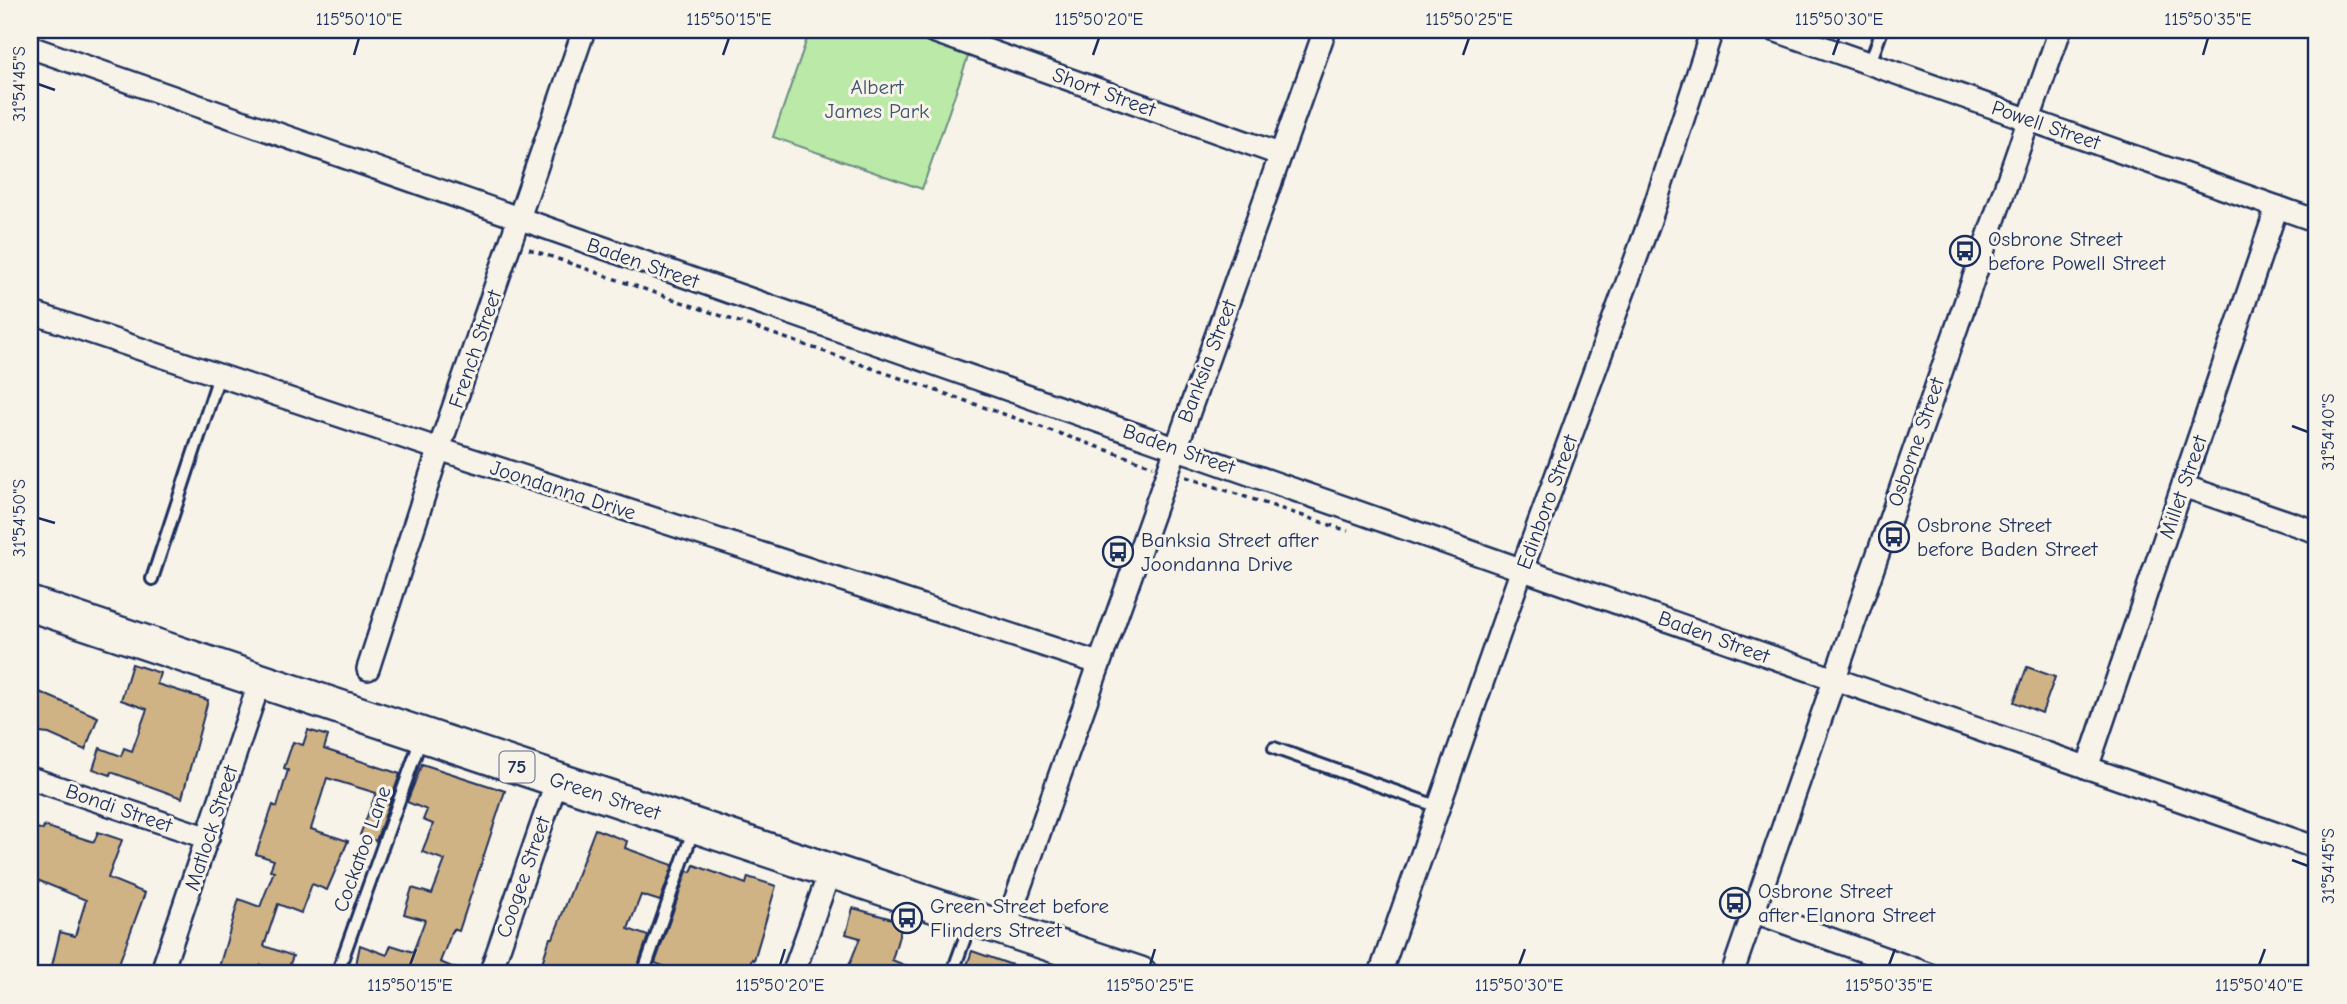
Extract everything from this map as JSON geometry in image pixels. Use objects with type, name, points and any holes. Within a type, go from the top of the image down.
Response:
[{"type":"main road","name":"Green Street","points":[[30,604],[1005,929],[1100,968],[1140,974]]},
{"type":"street","name":"French Street","points":[[369,669],[439,449],[584,30]]},
{"type":"street","name":"Short Street","points":[[930,30],[1279,154]]},
{"type":"street","name":"Banksia Street","points":[[1005,929],[1174,448],[1229,306],[1279,154],[1325,30]]},
{"type":"street","name":"Edinboro Street","points":[[1380,974],[1522,569],[1650,220],[1712,30]]},
{"type":"street","name":"Powell Street","points":[[1774,30],[2317,220]]},
{"type":"street","name":"Osborne Street","points":[[1732,974],[2060,30]]},
{"type":"street","name":"Baden Street","points":[[33,49],[2317,848]]},
{"type":"street","name":"Millet Street","points":[[2087,768],[2277,207]]},
{"type":"street","name":"Joondanna Drive","points":[[30,313],[1098,663]]},
{"type":"street","points":[[2183,486],[2317,532]]},
{"type":"street","name":"Matlock Street","points":[[161,974],[260,681]]},
{"type":"street","name":"Bondi Street","points":[[30,778],[208,838]]},
{"type":"street","name":"Coogee Street","points":[[490,974],[557,780]]},
{"type":"street","points":[[793,974],[830,871]]},
{"type":"street","points":[[1755,912],[1928,974]]},
{"type":"lane","points":[[1870,64],[1882,30]]},
{"type":"lane","points":[[152,579],[219,376]]},
{"type":"lane","name":"Cockatoo Lane","points":[[337,974],[422,736]]},
{"type":"lane","points":[[1275,748],[1439,807]]},
{"type":"lane","points":[[643,974],[695,825]]},
{"type":"lane","points":[[953,974],[972,918]]},
{"type":"green space","name":"Albert James Park","points":[[810,30],[908,30],[970,51],[922,189],[773,137]]},
{"type":"building","points":[[132,664],[160,673],[157,684],[208,700],[182,798],[111,772],[110,775],[93,769],[100,748],[121,756],[124,748],[132,751],[147,709],[121,700]]},
{"type":"building","points":[[2027,667],[2055,677],[2042,713],[2014,702]]},
{"type":"building","points":[[30,688],[98,717],[85,750],[49,734],[30,732]]},
{"type":"building","points":[[308,730],[328,736],[324,749],[400,774],[376,841],[360,835],[376,793],[327,778],[311,829],[348,841],[327,890],[312,884],[301,913],[278,904],[264,946],[293,956],[286,974],[261,965],[258,974],[217,974],[239,899],[260,907],[274,871],[270,870],[274,860],[256,854],[273,805],[277,807],[288,770],[284,768],[293,742],[303,745]]},
{"type":"building","points":[[422,764],[505,791],[459,931],[453,929],[440,962],[469,974],[354,974],[360,945],[387,955],[391,945],[413,952],[425,920],[404,914],[412,888],[432,894],[445,860],[422,852],[433,824],[423,820],[427,810],[407,802]]},
{"type":"building","points":[[30,826],[43,830],[44,826],[94,842],[98,832],[122,840],[108,878],[145,893],[115,974],[50,974],[60,932],[75,936],[86,900],[30,877]]},
{"type":"building","points":[[595,829],[627,841],[625,848],[673,865],[660,901],[641,895],[628,929],[648,936],[635,974],[543,974],[547,965],[542,963],[550,938],[553,938]]},
{"type":"building","points":[[694,865],[746,884],[748,877],[776,886],[754,960],[752,959],[746,974],[685,974],[655,963],[687,871],[691,872]]},
{"type":"building","points":[[853,908],[903,922],[892,960],[926,974],[865,974],[848,968],[860,938],[846,934]]},
{"type":"building","points":[[972,951],[1032,972],[964,974]]},
{"type":"place","name":"Osbrone Street before Powell Street","points":[[1965,251]]},
{"type":"place","name":"Osbrone Street before Baden Street","points":[[1894,537]]},
{"type":"place","name":"Banksia Street after Joondanna Drive","points":[[1118,552]]},
{"type":"place","name":"Osbrone Street after Elanora Street","points":[[1735,903]]},
{"type":"place","name":"Green Street before Flinders Street","points":[[907,918]]}]
